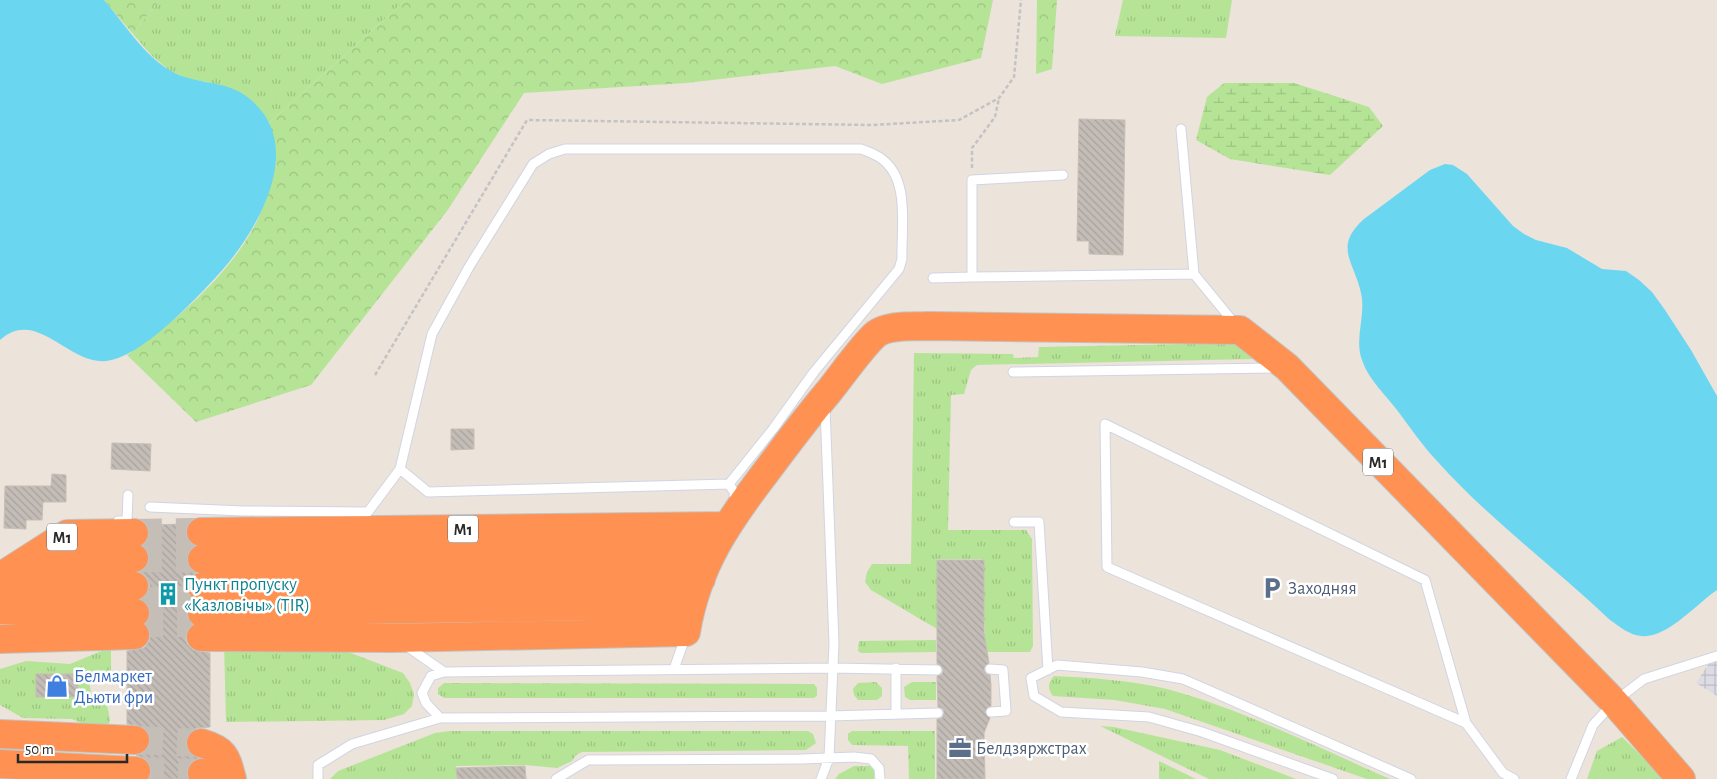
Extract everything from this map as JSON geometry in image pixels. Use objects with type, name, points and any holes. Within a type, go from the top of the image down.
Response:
[{"type":"highway","points":[[201,586],[393,638],[705,573],[819,384],[877,334],[895,327],[1240,330]]},
{"type":"highway","name":"М1","points":[[1240,330],[1287,367],[1614,702],[1681,779]]},
{"type":"highway","name":"М1","points":[[33,556],[134,585]]},
{"type":"highway","name":"М1","points":[[33,556],[134,585]]},
{"type":"highway","points":[[33,556],[134,585]]},
{"type":"highway","name":"М1","points":[[201,586],[705,573]]},
{"type":"highway","points":[[201,586],[705,573]]},
{"type":"highway","points":[[201,586],[705,573]]},
{"type":"highway","points":[[0,597],[134,585]]},
{"type":"highway","points":[[0,610],[134,585]]},
{"type":"highway","points":[[0,623],[134,585]]},
{"type":"highway","points":[[0,638],[134,585]]},
{"type":"highway","points":[[0,734],[135,756]]},
{"type":"highway","points":[[0,749],[135,756]]},
{"type":"highway","points":[[206,763],[222,752],[227,758],[232,779]]},
{"type":"highway","points":[[0,764],[135,756]]},
{"type":"lane","points":[[1181,129],[1194,274],[1240,330]]},
{"type":"lane","points":[[150,507],[244,511],[368,512],[400,469],[432,334],[469,267],[533,164],[549,154],[565,149],[861,149],[880,158],[896,174],[901,187],[902,259],[899,269],[819,384],[773,429],[729,484],[428,492],[400,469]]},
{"type":"lane","points":[[972,277],[972,180],[1064,175]]},
{"type":"lane","points":[[933,278],[1194,274]]},
{"type":"lane","points":[[1013,372],[1287,367]]},
{"type":"lane","points":[[819,384],[833,668],[829,716],[829,758],[821,779]]},
{"type":"lane","points":[[1466,723],[1107,567],[1105,424],[1425,580],[1466,723],[1503,773],[1514,779]]},
{"type":"lane","points":[[674,670],[705,573],[735,504],[734,492],[729,484]]},
{"type":"lane","points":[[110,520],[127,521],[128,495]]},
{"type":"lane","points":[[1014,522],[1039,522],[1048,670]]},
{"type":"lane","points":[[393,638],[444,672]]},
{"type":"lane","points":[[1571,779],[1593,725],[1614,702],[1644,679],[1717,656]]},
{"type":"lane","points":[[1333,779],[1202,732],[1149,717],[1061,712],[1034,696],[1031,678],[1057,665],[1142,672],[1183,679],[1411,779]]},
{"type":"lane","points":[[440,718],[426,704],[422,693],[431,676],[444,672],[833,668],[937,670]]},
{"type":"lane","points":[[896,668],[896,714]]},
{"type":"lane","points":[[990,669],[1003,670],[1006,711],[990,712]]},
{"type":"lane","points":[[318,779],[318,765],[352,744],[440,718],[829,716],[938,713]]},
{"type":"lane","points":[[556,779],[588,760],[829,758],[854,756],[871,759],[879,768],[880,779]]},
{"type":"path","points":[[972,180],[972,148],[995,117],[1000,98]]},
{"type":"shaded area","points":[[1717,651],[1717,696],[1696,683]]},
{"type":"green space","points":[[104,0],[159,0],[133,34]]},
{"type":"green space","points":[[159,0],[406,0],[269,123],[259,109],[207,82],[188,79],[170,71],[151,55],[133,34]]},
{"type":"green space","points":[[406,0],[993,0],[981,58],[882,84],[835,66],[686,83],[524,93],[447,211],[311,385],[196,422],[127,355],[163,328],[199,297],[231,262],[244,244],[258,218],[272,176],[275,149],[269,123]]},
{"type":"green space","points":[[1037,0],[1057,0],[1052,69],[1036,74]]},
{"type":"green space","points":[[1123,0],[1232,0],[1226,38],[1115,36]]},
{"type":"green space","points":[[1224,83],[1294,83],[1369,107],[1383,126],[1330,175],[1230,159],[1196,140],[1207,97]]},
{"type":"green space","points":[[1237,343],[1254,359],[977,365],[971,370],[964,394],[951,395],[948,530],[1026,530],[1032,539],[1033,646],[1030,652],[985,652],[983,559],[937,559],[937,629],[871,590],[865,582],[867,572],[872,564],[911,564],[914,353],[1013,354],[1014,358],[1038,357],[1039,347]]},
{"type":"green space","points":[[936,640],[936,652],[861,653],[858,651],[859,641]]},
{"type":"green space","points":[[224,643],[343,650],[403,673],[410,683],[414,694],[412,706],[404,714],[384,720],[226,722]]},
{"type":"green space","points":[[111,647],[111,679],[89,681],[92,699],[107,706],[109,714],[110,721],[101,732],[72,719],[23,718],[0,705],[0,669],[26,661],[70,664]]},
{"type":"green space","points":[[1054,676],[1139,683],[1195,697],[1252,718],[1390,779],[1367,779],[1165,709],[1115,700],[1053,696],[1049,686]]},
{"type":"green space","points":[[876,682],[882,688],[882,696],[877,700],[858,700],[854,695],[853,689],[858,683]]},
{"type":"green space","points":[[912,682],[936,682],[936,700],[910,700],[905,697],[904,687]]},
{"type":"green space","points":[[444,683],[814,684],[817,688],[817,696],[814,698],[444,698],[438,694],[438,688]]},
{"type":"green space","points":[[1100,726],[1114,727],[1220,750],[1296,779],[1209,779]]},
{"type":"green space","points":[[450,731],[808,731],[813,734],[816,743],[806,750],[582,752],[576,755],[572,761],[557,768],[525,765],[456,766],[456,779],[330,779],[338,771],[435,733]]},
{"type":"green space","points":[[852,731],[935,731],[935,779],[909,779],[908,746],[852,745],[848,740],[848,734]]},
{"type":"green space","points":[[1622,737],[1665,779],[1587,779],[1597,751]]},
{"type":"green space","points":[[1159,761],[1196,779],[1159,779]]},
{"type":"green space","points":[[854,766],[874,766],[874,779],[835,779],[839,774]]},
{"type":"water","points":[[0,0],[104,0],[143,48],[161,65],[188,78],[226,86],[243,94],[263,113],[274,136],[276,160],[271,186],[248,236],[216,277],[180,314],[150,340],[120,358],[106,361],[92,360],[79,355],[40,333],[27,330],[14,332],[0,340]]},
{"type":"water","points":[[1445,164],[1453,165],[1467,174],[1513,226],[1524,234],[1536,240],[1567,248],[1602,269],[1626,271],[1639,280],[1652,292],[1665,310],[1691,350],[1717,396],[1717,590],[1681,619],[1661,632],[1641,636],[1632,634],[1610,620],[1500,523],[1432,455],[1367,372],[1359,349],[1362,301],[1358,282],[1348,254],[1349,238],[1364,219],[1430,170]]},
{"type":"building","points":[[1079,119],[1125,120],[1123,255],[1089,254],[1089,241],[1077,241]]},
{"type":"building","points":[[451,429],[474,429],[474,449],[451,450]]},
{"type":"building","points":[[112,443],[151,444],[150,471],[111,469]]},
{"type":"building","points":[[52,474],[66,475],[66,502],[43,502],[42,520],[26,520],[26,529],[4,528],[5,486],[51,486]]},
{"type":"building","points":[[187,524],[185,532],[187,540],[194,546],[188,552],[186,560],[189,567],[196,573],[189,579],[186,587],[188,595],[194,600],[189,605],[186,613],[192,624],[187,630],[185,637],[187,644],[193,650],[210,653],[210,727],[197,728],[191,731],[186,738],[186,746],[189,753],[198,758],[188,767],[188,779],[149,779],[152,771],[150,763],[136,755],[143,754],[148,748],[151,741],[149,733],[143,727],[127,724],[127,651],[144,648],[151,635],[145,624],[151,613],[148,605],[142,599],[148,594],[150,586],[147,578],[140,572],[147,566],[150,558],[148,551],[143,546],[150,533],[147,525]]},
{"type":"building","points":[[937,560],[984,560],[984,633],[989,663],[984,669],[986,674],[990,675],[991,685],[991,706],[985,712],[990,718],[984,733],[985,779],[937,779],[937,719],[942,718],[944,713],[943,709],[938,707],[937,676],[942,674],[943,670],[937,664]]},
{"type":"building","name":"Белмаркет Дьюти фри","points":[[36,674],[78,674],[78,697],[36,697]]},
{"type":"building","points":[[525,766],[526,779],[457,779],[456,768]]},
{"type":"tunnel","points":[[134,533],[201,532]]},
{"type":"tunnel","points":[[134,558],[202,559]]},
{"type":"tunnel","points":[[135,601],[202,600]]},
{"type":"tunnel","points":[[135,623],[202,623]]},
{"type":"tunnel","points":[[135,740],[201,743]]},
{"type":"tunnel","points":[[136,771],[202,773]]},
{"type":"place","name":"Заходняя","points":[[1272,588]]},
{"type":"place","name":"Пункт пропуску «Казловічы» (TIR)","points":[[168,594]]},
{"type":"place","name":"Белмаркет Дьюти фри","points":[[57,686]]},
{"type":"place","name":"Белдзяржстрах","points":[[960,748]]}]
